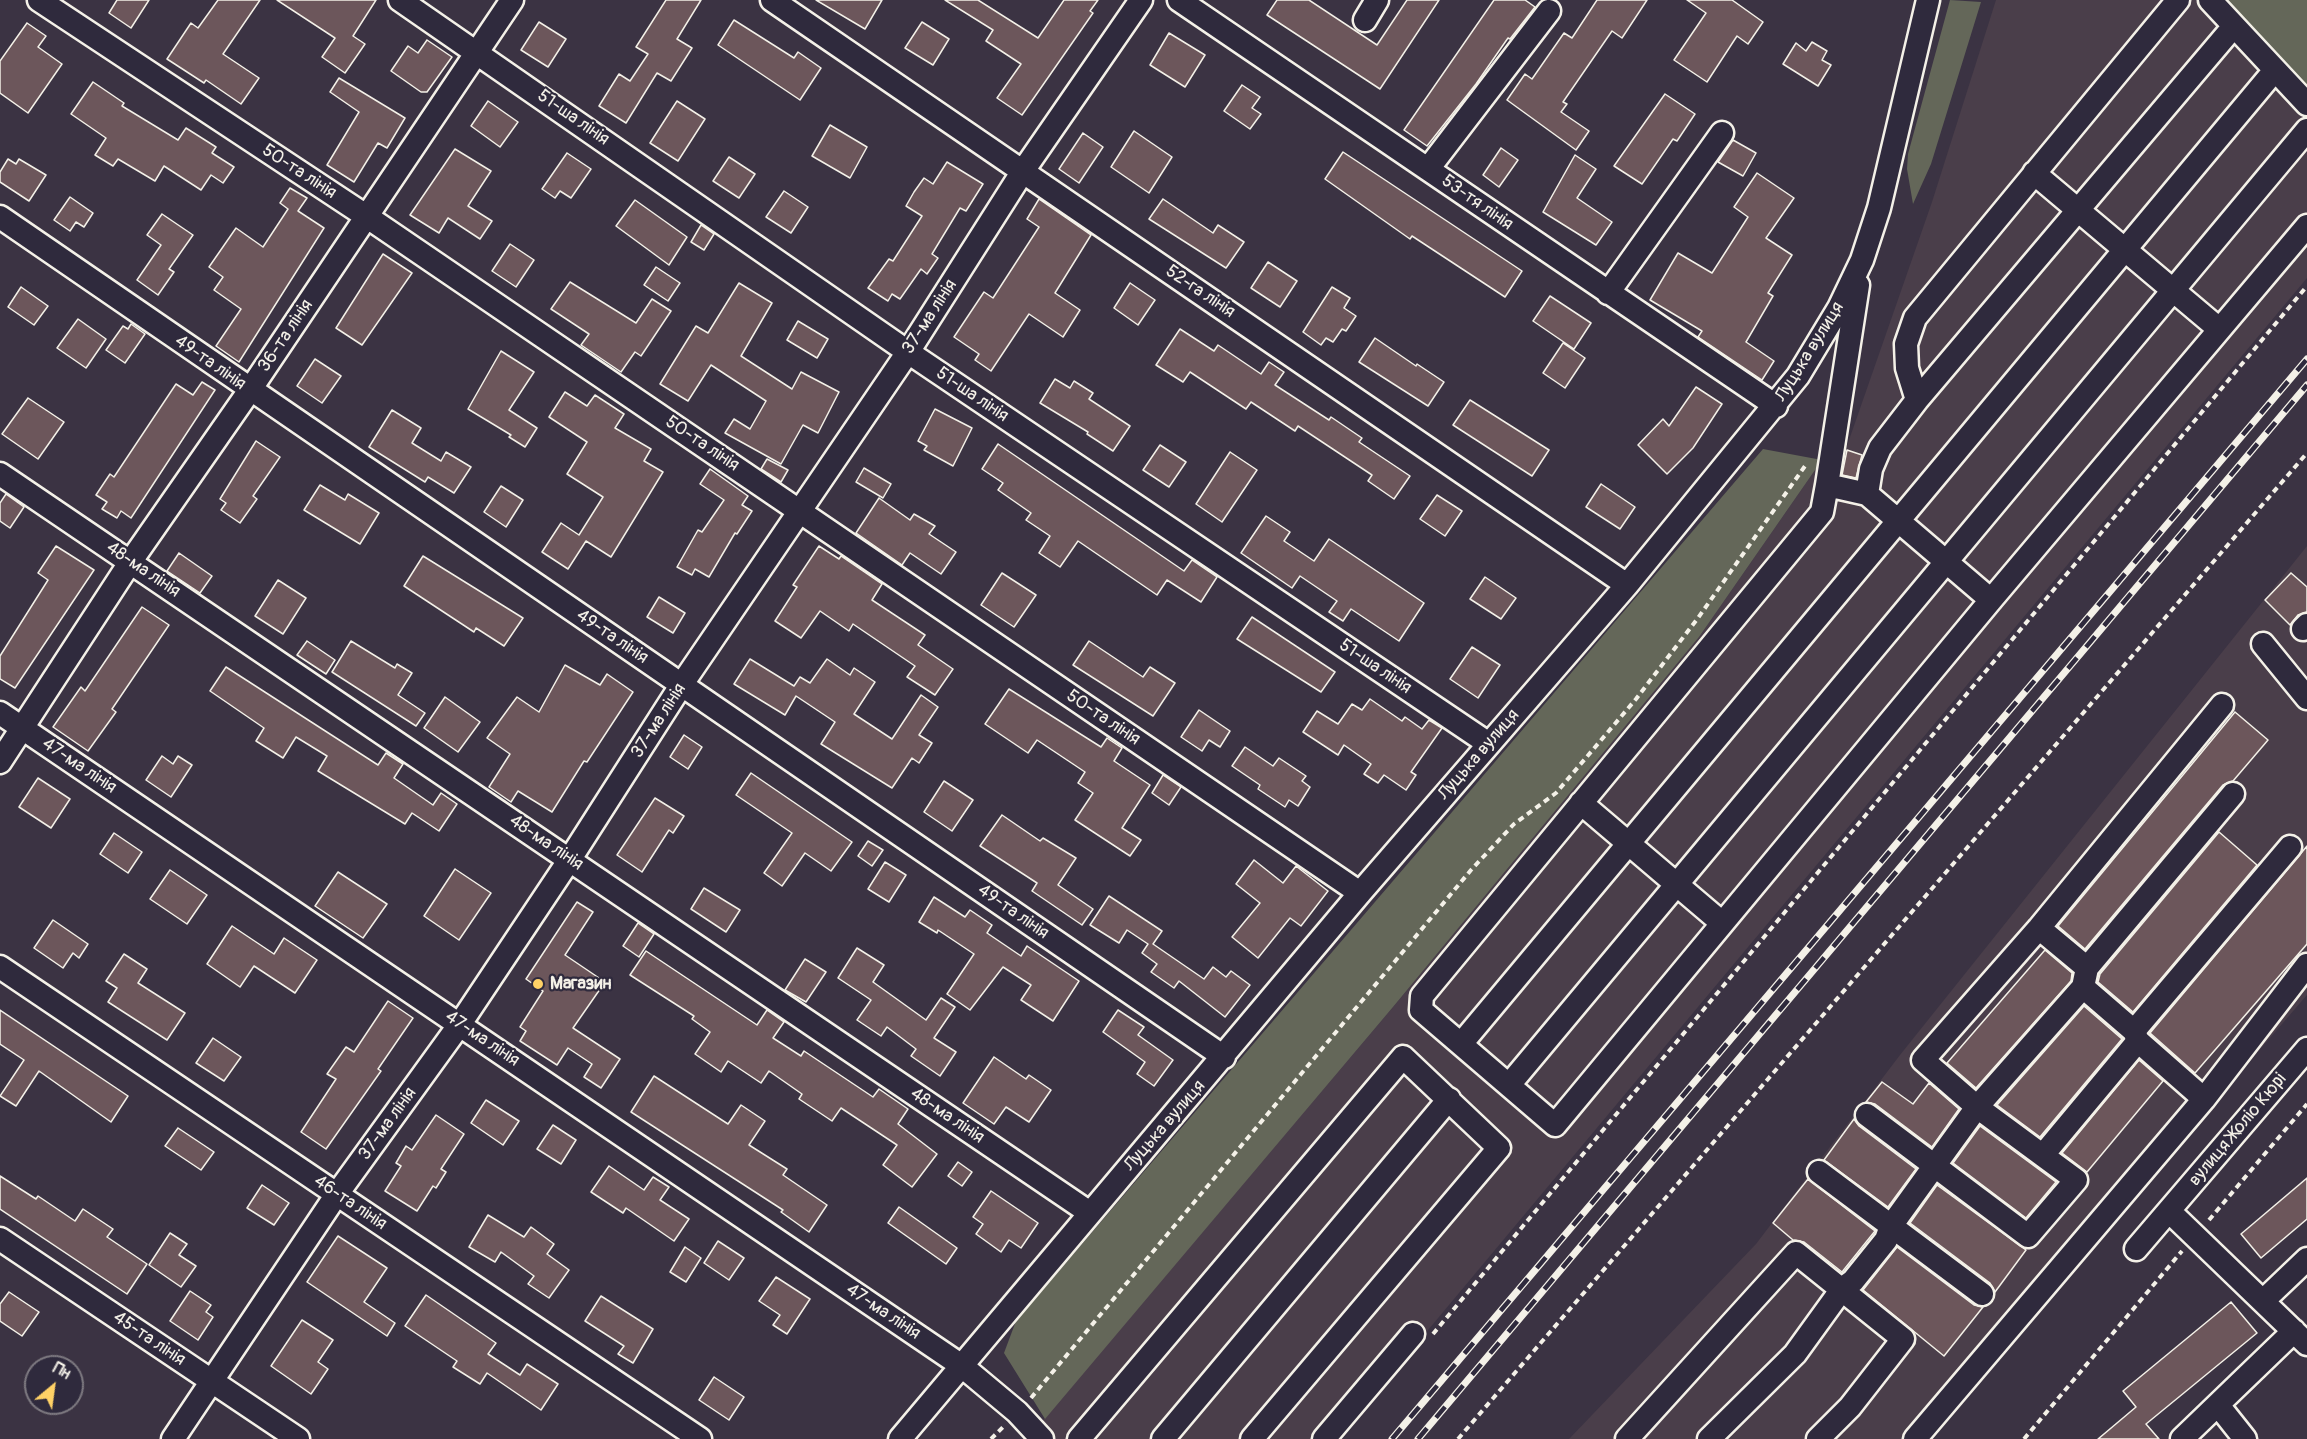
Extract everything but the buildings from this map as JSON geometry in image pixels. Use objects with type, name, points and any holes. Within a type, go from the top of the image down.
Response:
[{"type":"street","name":"50-та лінія","points":[[39,0],[366,216],[1360,894]]},
{"type":"street","name":"51-ша лінія","points":[[400,0],[477,51],[908,352],[1489,744]]},
{"type":"street","name":"36-та лінія","points":[[0,762],[24,729],[131,561],[512,0]]},
{"type":"street","name":"52-га лінія","points":[[772,0],[1627,585]]},
{"type":"street","name":"37-ма лінія","points":[[173,1439],[337,1194],[460,1024],[570,859],[682,684],[908,352],[1023,171],[1141,0]]},
{"type":"street","name":"53-тя лінія","points":[[1179,0],[1776,406]]},
{"type":"street","points":[[1365,20],[1377,0]]},
{"type":"street","name":"Луцька вулиця","points":[[900,1439],[1224,1058],[1360,894],[1627,585],[1776,406],[1821,340],[1862,260],[1879,208],[1928,0]]},
{"type":"street","points":[[1917,400],[1907,368],[1906,344],[1915,318],[2178,0]]},
{"type":"street","points":[[2210,0],[2307,105]]},
{"type":"street","points":[[1428,169],[1550,11]]},
{"type":"street","points":[[1867,494],[1871,469],[1880,448],[1917,400],[2234,26]]},
{"type":"street","points":[[1461,1044],[2275,70]]},
{"type":"street","points":[[1509,1085],[2307,130]]},
{"type":"street","points":[[1608,293],[1722,133]]},
{"type":"street","points":[[2034,173],[2219,329]]},
{"type":"street","name":"49-та лінія","points":[[0,217],[1224,1058]]},
{"type":"street","points":[[1862,260],[1822,512],[1422,996],[1421,1010],[1555,1125],[1991,600],[2307,226]]},
{"type":"street","name":"48-ма лінія","points":[[0,474],[1090,1213]]},
{"type":"street","points":[[1827,486],[1867,494],[1991,600]]},
{"type":"street","points":[[2263,644],[2307,698]]},
{"type":"street","points":[[1867,1114],[2028,1236],[2076,1180],[1977,1107],[1923,1060],[2039,928],[2222,705]]},
{"type":"street","name":"47-ма лінія","points":[[0,713],[962,1366],[1017,1412],[1042,1439]]},
{"type":"street","points":[[1709,1439],[1795,1354],[1842,1289],[1853,1281],[1886,1239],[1891,1226],[1977,1107],[2233,794]]},
{"type":"street","points":[[1581,803],[1722,922]]},
{"type":"street","points":[[2043,1155],[2136,1036],[2290,847]]},
{"type":"street","points":[[2039,928],[2136,1036],[2204,1099]]},
{"type":"street","points":[[1914,1439],[2204,1099],[2307,965]]},
{"type":"street","name":"46-та лінія","points":[[0,967],[700,1439]]},
{"type":"street","name":"вулиця Жоліо Кюрі","points":[[2136,1250],[2307,1049]]},
{"type":"street","points":[[1079,1439],[1403,1057],[1499,1148],[1252,1439]]},
{"type":"street","points":[[1163,1439],[1449,1099]]},
{"type":"street","points":[[1819,1172],[1982,1294]]},
{"type":"street","points":[[2169,1211],[2300,1337],[2218,1405],[2182,1439]]},
{"type":"street","name":"45-та лінія","points":[[0,1239],[298,1439]]},
{"type":"street","points":[[1627,1439],[1796,1253],[1903,1339],[1850,1407],[1818,1439]]},
{"type":"street","points":[[2263,1301],[2307,1259]]},
{"type":"street","points":[[1324,1439],[1422,1336]]},
{"type":"street","points":[[2218,1405],[2245,1439]]},
{"type":"path","points":[[1422,1336],[2307,286]]},
{"type":"path","points":[[1458,1439],[2307,453]]},
{"type":"path","points":[[991,1439],[1017,1412],[1471,870],[1514,824],[1556,793],[1636,699],[1698,618],[1806,466]]},
{"type":"path","points":[[2024,1439],[2307,1104]]},
{"type":"shaded area","points":[[1996,0],[2223,0],[2307,90],[2307,278],[1337,1439],[1027,1439],[1393,1007],[1699,637],[1822,460],[1841,463],[1932,202]]},
{"type":"shaded area","points":[[2307,546],[2307,995],[1924,1439],[1569,1439],[1756,1244],[1900,1055]]},
{"type":"green space","points":[[1950,0],[1981,2],[1931,164],[1913,204],[1907,169],[1908,154]]},
{"type":"green space","points":[[2223,0],[2307,0],[2307,90]]},
{"type":"green space","points":[[1763,449],[1822,460],[1699,637],[1393,1007],[1045,1419],[1004,1353],[1016,1321]]},
{"type":"railway","points":[[1392,1439],[2307,359]]},
{"type":"railway","points":[[1418,1439],[2307,385]]},
{"type":"place","name":"Магазин","points":[[538,984]]}]
